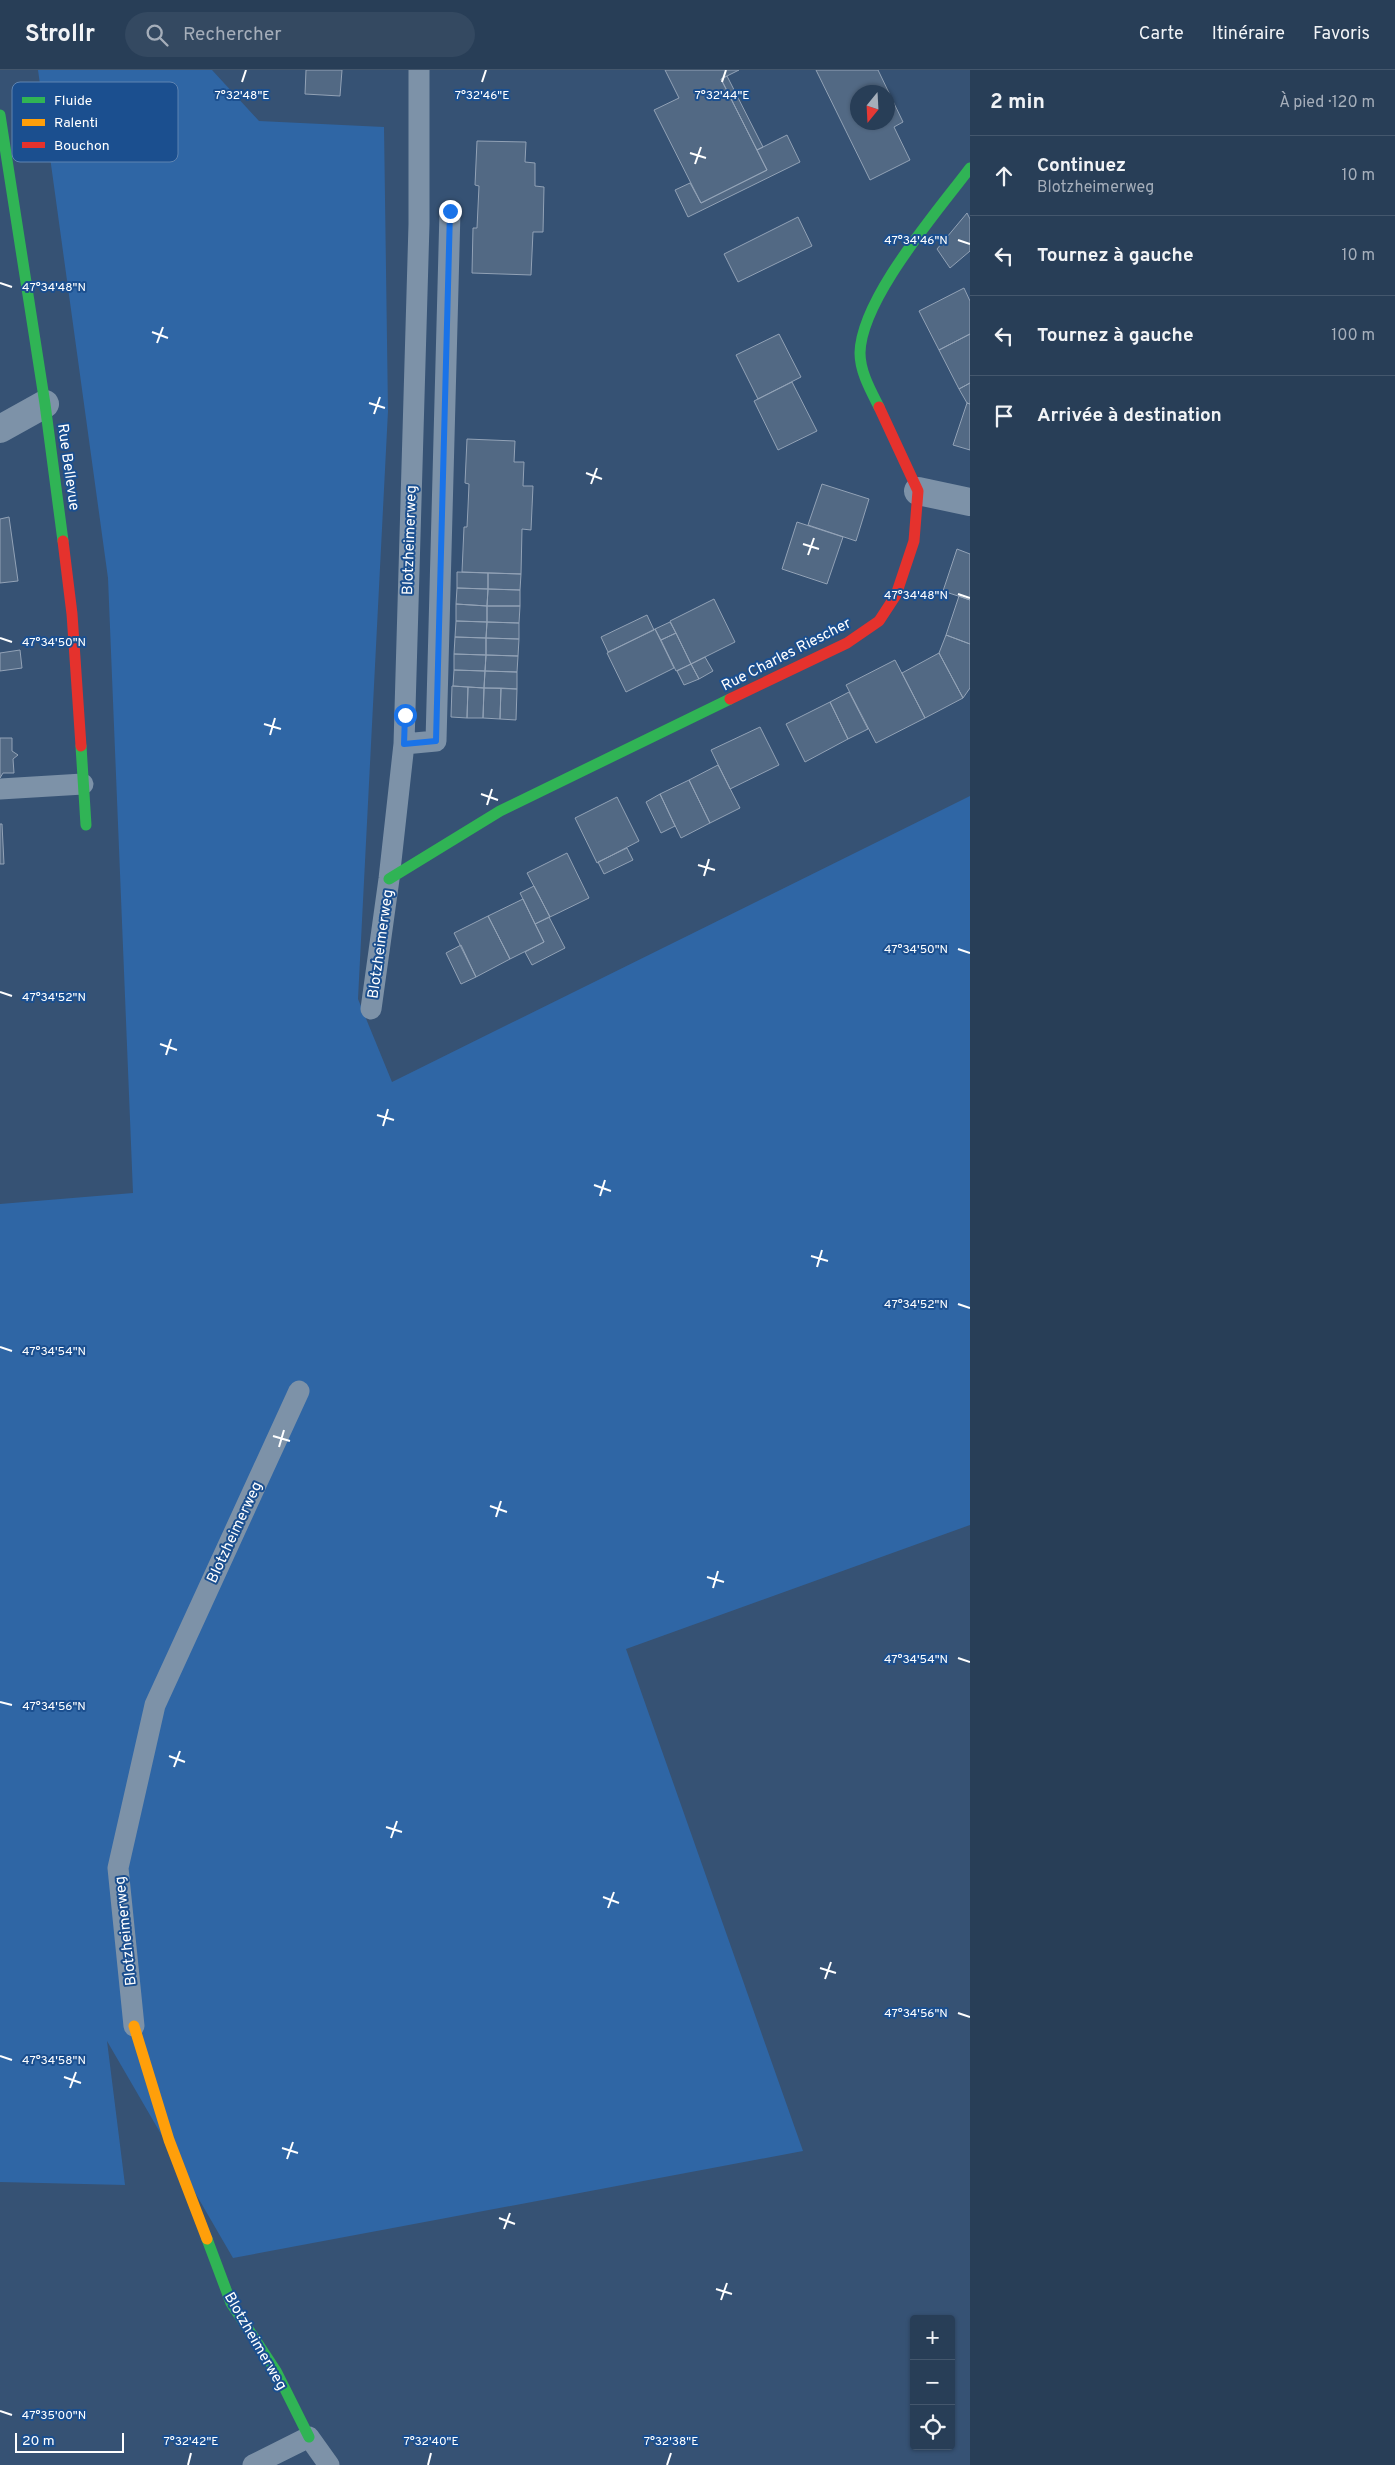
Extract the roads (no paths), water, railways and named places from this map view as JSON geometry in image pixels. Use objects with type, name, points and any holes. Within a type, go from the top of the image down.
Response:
[{"type":"street","name":"Rue Bellevue","points":[[0,115],[45,404],[72,614],[86,825]]},
{"type":"street","name":"Rue Charles Riescher","points":[[389,879],[500,811],[847,643],[879,620],[893,603],[916,532],[919,506],[918,491],[864,376],[859,353],[860,337],[865,323],[904,256],[970,168]]},
{"type":"street","points":[[0,429],[45,404]]},
{"type":"street","points":[[918,491],[970,502]]},
{"type":"street","name":"Blotzheimerweg","points":[[134,2026],[169,2140],[231,2303],[276,2371],[309,2437]]},
{"type":"lane","name":"Blotzheimerweg","points":[[371,1009],[389,879],[404,744],[419,224],[419,70]]},
{"type":"lane","points":[[404,744],[436,741],[450,211]]},
{"type":"lane","points":[[0,789],[83,784]]},
{"type":"lane","name":"Blotzheimerweg","points":[[134,2026],[118,1868],[155,1705],[299,1392]]},
{"type":"lane","points":[[252,2465],[309,2437],[329,2465]]}]
